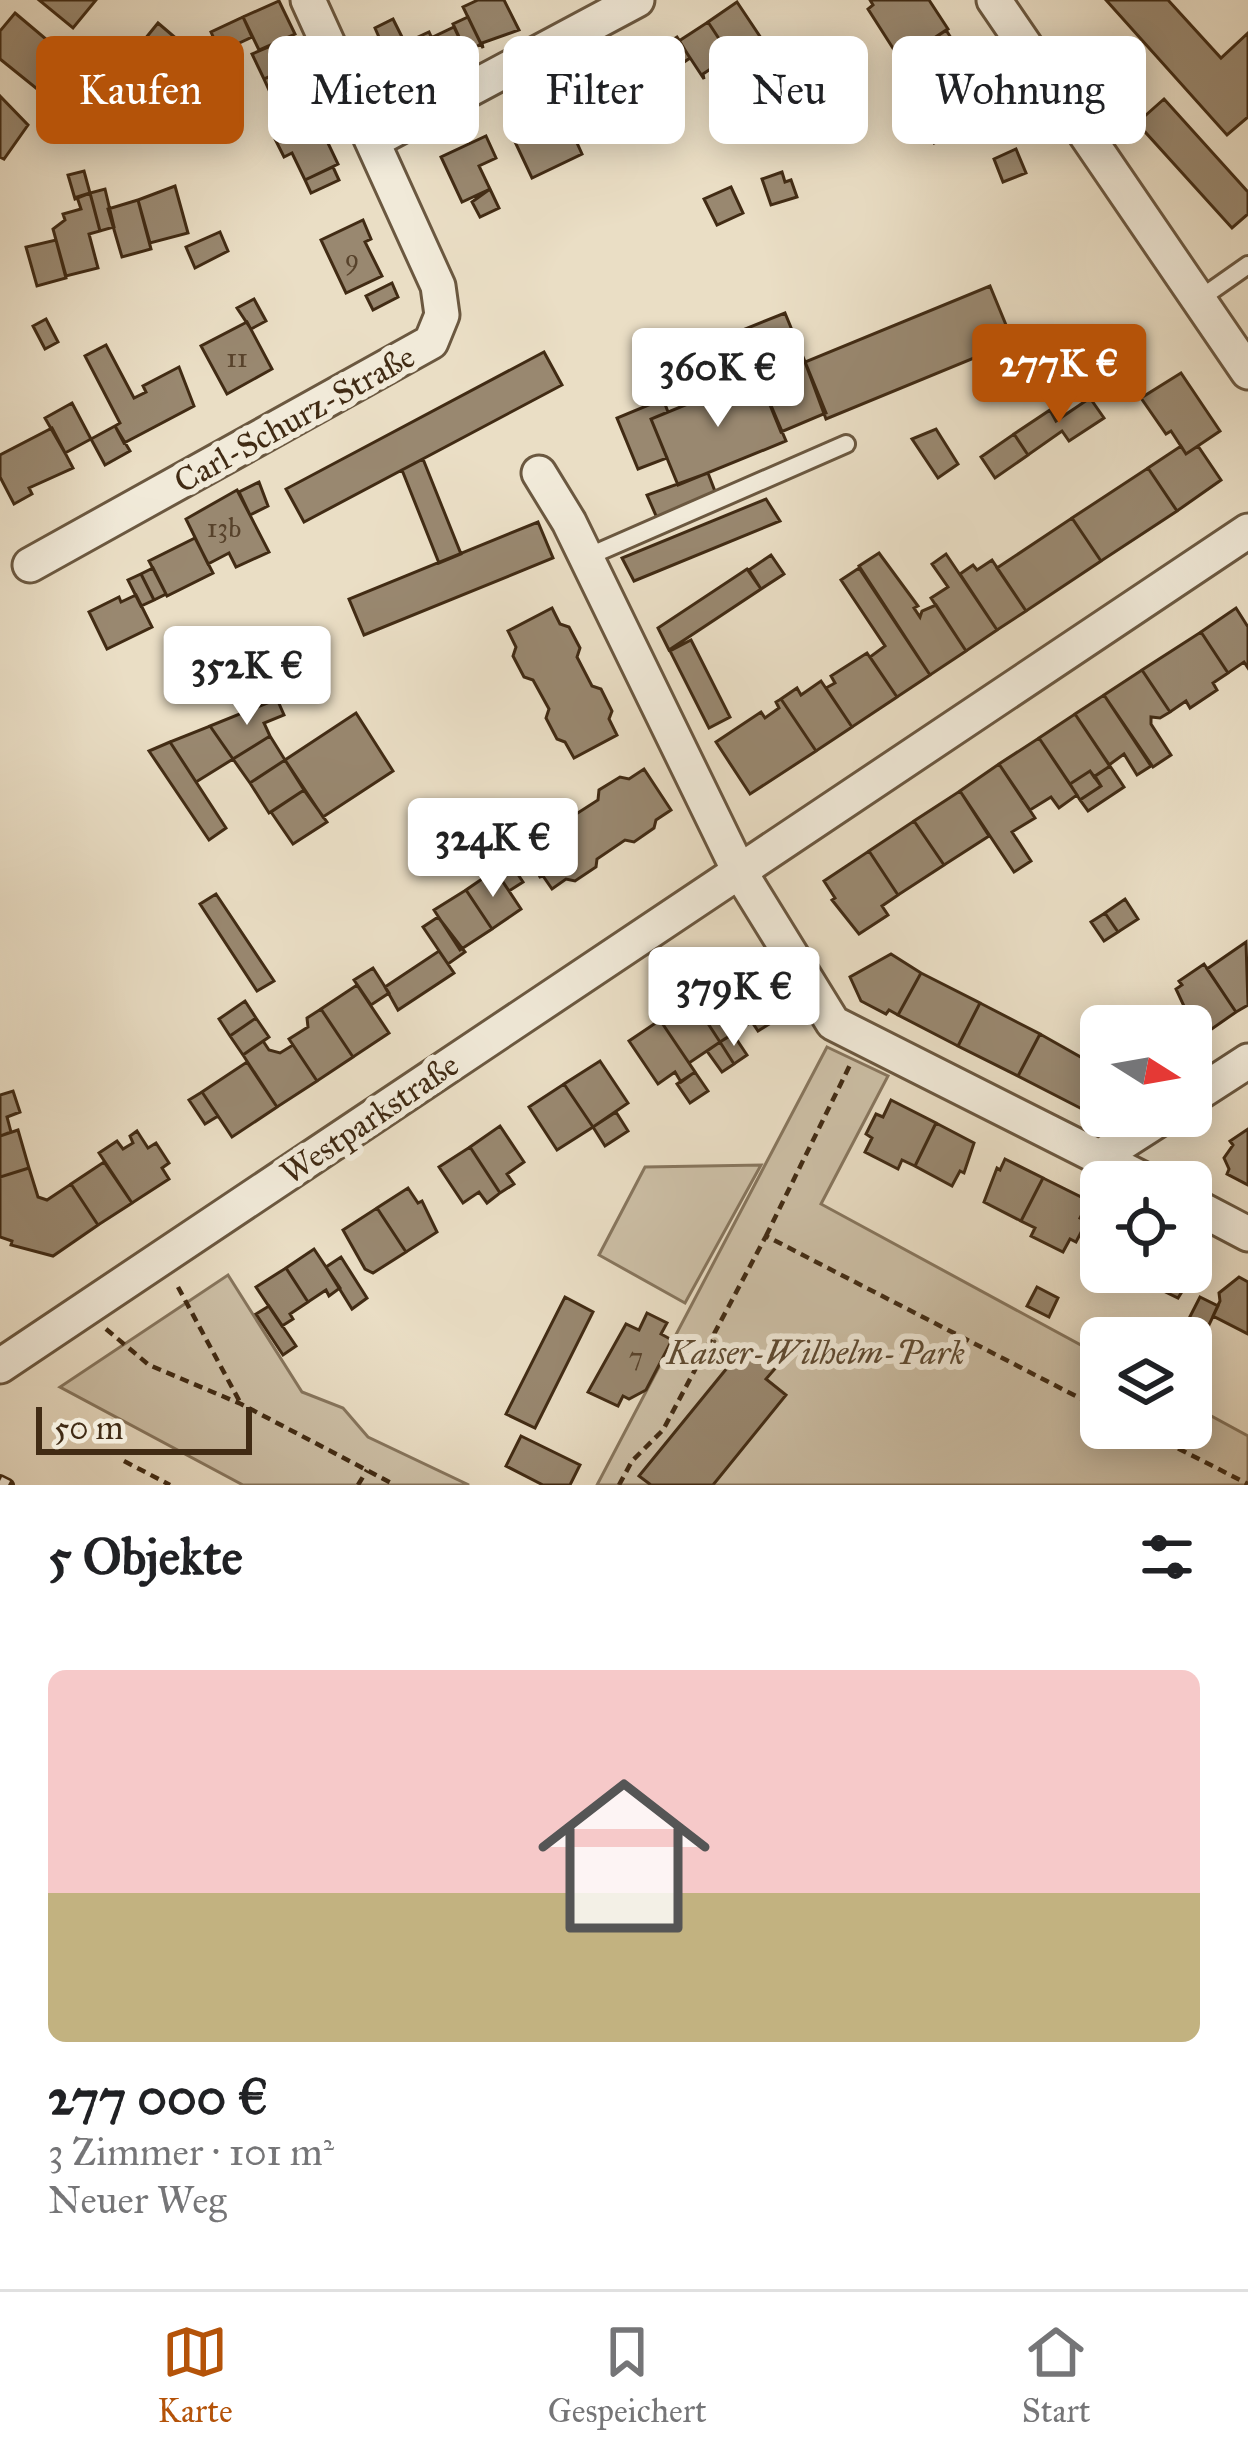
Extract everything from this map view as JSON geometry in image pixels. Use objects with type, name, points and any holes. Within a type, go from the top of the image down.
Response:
[{"type":"street","name":"Carl-Schurz-Straße","points":[[308,0],[325,36]]},
{"type":"street","points":[[479,84],[637,0]]},
{"type":"street","points":[[994,0],[1248,372]]},
{"type":"street","name":"Carl-Schurz-Straße","points":[[30,565],[431,342],[442,315],[438,286],[374,144]]},
{"type":"street","points":[[538,473],[586,557],[738,869],[833,1023],[1108,1161]]},
{"type":"street","name":"Westparkstraße","points":[[3,1353],[86,1310],[1248,531]]},
{"type":"street","points":[[1212,1084],[1248,1061]]},
{"type":"street","points":[[1100,1157],[1131,1137]]},
{"type":"street","points":[[1212,1215],[1248,1234]]},
{"type":"lane","points":[[1201,298],[1248,266]]},
{"type":"lane","points":[[586,557],[846,444]]},
{"type":"path","points":[[619,1485],[632,1461],[663,1430],[766,1236],[862,1038]]},
{"type":"path","points":[[766,1236],[1080,1398]]},
{"type":"path","points":[[160,1260],[241,1403]]},
{"type":"path","points":[[86,1310],[149,1365],[241,1403],[395,1485]]},
{"type":"path","points":[[1179,1449],[1248,1484]]},
{"type":"path","points":[[124,1461],[170,1485]]},
{"type":"path","points":[[358,1485],[367,1470]]},
{"type":"green space","name":"Kaiser-Wilhelm-Park","points":[[827,1047],[888,1076],[821,1204],[1080,1345],[1080,1449],[1212,1449],[1212,1416],[1248,1436],[1248,1485],[597,1485]]},
{"type":"green space","points":[[761,1165],[685,1303],[599,1255],[645,1167]]},
{"type":"green space","points":[[228,1275],[302,1392],[343,1408],[368,1437],[469,1485],[243,1485],[60,1387]]},
{"type":"building","points":[[39,0],[96,0],[73,28]]},
{"type":"building","points":[[478,0],[504,0],[519,30],[482,43],[483,48],[463,7]]},
{"type":"building","points":[[870,0],[929,0],[948,29],[937,36],[892,36],[892,47],[868,9],[873,5]]},
{"type":"building","points":[[1106,0],[1168,0],[1221,58],[1248,33],[1248,117],[1227,135],[1146,45],[1146,36],[1138,36]]},
{"type":"building","points":[[279,1],[295,34],[268,36],[268,46],[259,50],[243,17]]},
{"type":"building","points":[[737,2],[760,36],[717,36],[708,22]]},
{"type":"building","points":[[15,13],[42,36],[36,36],[36,88],[0,59],[0,31]]},
{"type":"building","points":[[243,17],[252,37],[244,41],[244,36],[213,36],[211,32]]},
{"type":"building","points":[[468,17],[477,36],[459,36],[453,24]]},
{"type":"building","points":[[393,19],[402,36],[378,36],[375,28]]},
{"type":"building","points":[[708,22],[717,36],[709,36],[709,70],[704,79],[685,50],[685,37]]},
{"type":"building","points":[[158,23],[173,36],[147,36]]},
{"type":"building","points":[[454,27],[458,36],[435,36]]},
{"type":"building","points":[[268,47],[268,77],[264,79],[252,54]]},
{"type":"building","points":[[0,96],[28,125],[4,159],[0,157]]},
{"type":"building","points":[[1164,99],[1248,192],[1248,214],[1232,228],[1146,133],[1146,115]]},
{"type":"building","points":[[486,136],[496,158],[479,166],[490,189],[462,202],[441,157],[479,144]]},
{"type":"building","points":[[278,144],[328,144],[338,164],[305,180],[292,153],[284,157]]},
{"type":"building","points":[[516,144],[577,144],[582,154],[532,178]]},
{"type":"building","points":[[1016,149],[1026,173],[1003,182],[994,159]]},
{"type":"building","points":[[333,167],[339,180],[311,193],[305,180]]},
{"type":"building","points":[[84,171],[90,193],[75,199],[68,175]]},
{"type":"building","points":[[782,172],[785,182],[791,180],[797,197],[771,205],[762,179]]},
{"type":"building","points":[[175,186],[188,233],[150,243],[138,200]]},
{"type":"building","points":[[731,187],[743,213],[717,225],[704,199]]},
{"type":"building","points":[[105,189],[114,227],[100,231],[90,193]]},
{"type":"building","points":[[490,189],[499,208],[480,217],[472,202]]},
{"type":"building","points":[[90,193],[100,231],[89,234],[98,268],[66,276],[53,229],[65,220],[63,214],[81,209],[77,197]]},
{"type":"building","points":[[138,200],[151,249],[122,257],[108,209]]},
{"type":"building","points":[[363,220],[371,239],[365,242],[382,276],[346,293],[321,240]]},
{"type":"building","points":[[220,232],[228,251],[195,268],[186,247]]},
{"type":"building","points":[[56,240],[66,278],[37,286],[26,247]]},
{"type":"building","points":[[392,283],[398,297],[373,310],[366,296]]},
{"type":"building","points":[[990,286],[1013,342],[826,419],[805,362]]},
{"type":"building","points":[[254,299],[266,321],[251,329],[237,308]]},
{"type":"building","points":[[785,313],[826,413],[781,432],[740,331]]},
{"type":"building","points":[[46,319],[58,342],[45,349],[33,326]]},
{"type":"building","points":[[247,322],[272,369],[227,394],[201,346]]},
{"type":"building","points":[[106,345],[134,398],[146,392],[143,386],[179,367],[194,406],[124,443],[115,426],[120,423],[85,356]]},
{"type":"building","points":[[544,352],[562,385],[304,522],[286,489]]},
{"type":"building","points":[[1181,373],[1220,431],[1186,454],[1141,398]]},
{"type":"building","points":[[758,375],[786,441],[678,485],[651,419]]},
{"type":"building","points":[[1090,398],[1104,418],[1069,441],[1062,431],[1028,455],[1014,434],[1050,410],[1056,421]]},
{"type":"building","points":[[663,399],[668,412],[651,419],[667,458],[638,469],[617,418]]},
{"type":"building","points":[[72,403],[91,439],[65,453],[45,418]]},
{"type":"building","points":[[115,426],[130,451],[105,465],[91,439]]},
{"type":"building","points":[[52,428],[73,468],[29,488],[32,494],[14,504],[0,477],[0,455]]},
{"type":"building","points":[[936,429],[958,464],[938,478],[912,439]]},
{"type":"building","points":[[1014,434],[1028,455],[995,478],[981,457]]},
{"type":"building","points":[[1181,446],[1186,454],[1198,446],[1221,480],[1177,511],[1148,468]]},
{"type":"building","points":[[423,459],[461,554],[439,563],[402,470]]},
{"type":"building","points":[[1148,468],[1177,511],[1101,561],[1072,518]]},
{"type":"building","points":[[708,473],[716,494],[657,518],[647,495]]},
{"type":"building","points":[[259,482],[268,506],[250,515],[239,492]]},
{"type":"building","points":[[237,490],[269,552],[236,567],[229,553],[208,564],[186,519]]},
{"type":"building","points":[[766,499],[780,521],[634,581],[622,558]]},
{"type":"building","points":[[1072,518],[1101,561],[1026,611],[997,568]]},
{"type":"building","points":[[538,522],[553,558],[364,635],[349,599]]},
{"type":"building","points":[[195,538],[213,573],[167,596],[149,561]]},
{"type":"building","points":[[879,553],[918,606],[914,608],[920,617],[936,605],[966,651],[930,675],[859,566]]},
{"type":"building","points":[[946,554],[997,630],[966,651],[931,598],[948,587],[932,564]]},
{"type":"building","points":[[771,555],[784,574],[761,589],[749,570]]},
{"type":"building","points":[[992,560],[1026,611],[997,630],[960,574]]},
{"type":"building","points":[[153,568],[166,594],[154,600],[141,574]]},
{"type":"building","points":[[859,568],[930,675],[897,697],[870,657],[885,646],[841,580]]},
{"type":"building","points":[[747,569],[761,589],[669,650],[658,628]]},
{"type":"building","points":[[141,574],[154,600],[141,606],[128,580]]},
{"type":"building","points":[[136,595],[152,627],[107,649],[89,612],[119,597],[121,602]]},
{"type":"building","points":[[552,608],[580,648],[577,657],[592,686],[601,689],[617,735],[574,758],[565,742],[557,739],[546,718],[549,709],[533,680],[524,677],[513,656],[516,647],[508,631]]},
{"type":"building","points":[[1236,608],[1248,627],[1248,668],[1244,662],[1228,673],[1201,632]]},
{"type":"building","points":[[1201,632],[1228,673],[1213,683],[1217,690],[1190,708],[1186,701],[1170,712],[1142,670]]},
{"type":"building","points":[[691,640],[730,717],[709,728],[670,651]]},
{"type":"building","points":[[867,653],[897,697],[852,727],[826,688],[835,683],[831,676]]},
{"type":"building","points":[[1142,670],[1170,712],[1151,717],[1171,755],[1153,767],[1104,695]]},
{"type":"building","points":[[821,681],[852,727],[816,751],[781,699],[797,688],[801,695]]},
{"type":"building","points":[[1104,695],[1151,766],[1137,775],[1124,754],[1109,765],[1075,714]]},
{"type":"building","points":[[277,699],[284,715],[264,723],[270,736],[233,759],[210,726]]},
{"type":"building","points":[[781,699],[816,751],[750,794],[716,742],[761,712],[765,718],[779,708],[776,702]]},
{"type":"building","points":[[356,713],[393,771],[323,817],[285,760]]},
{"type":"building","points":[[1075,714],[1110,766],[1094,777],[1090,771],[1070,784],[1039,738]]},
{"type":"building","points":[[210,726],[233,759],[196,782],[170,742]]},
{"type":"building","points":[[270,736],[285,760],[250,783],[233,759]]},
{"type":"building","points":[[1039,738],[1077,795],[1059,808],[1051,797],[1030,810],[999,764]]},
{"type":"building","points":[[170,742],[226,828],[209,840],[149,751]]},
{"type":"building","points":[[285,760],[304,790],[269,813],[250,783]]},
{"type":"building","points":[[999,764],[1035,818],[1012,832],[1031,861],[1014,872],[960,791]]},
{"type":"building","points":[[1110,766],[1124,787],[1088,811],[1080,800],[1101,786],[1095,776]]},
{"type":"building","points":[[644,769],[671,810],[634,842],[625,840],[597,859],[596,867],[552,889],[525,848],[560,816],[570,818],[598,800],[599,790]]},
{"type":"building","points":[[1090,771],[1101,786],[1080,800],[1070,784]]},
{"type":"building","points":[[304,790],[327,822],[293,844],[271,812]]},
{"type":"building","points":[[960,791],[989,836],[944,865],[914,821]]},
{"type":"building","points":[[914,821],[944,865],[898,895],[869,851]]},
{"type":"building","points":[[869,851],[898,895],[882,906],[888,915],[859,934],[832,900],[824,881]]},
{"type":"building","points":[[509,861],[523,882],[509,891],[495,870]]},
{"type":"building","points":[[495,870],[521,909],[492,929],[466,890]]},
{"type":"building","points":[[466,890],[492,929],[460,950],[434,910]]},
{"type":"building","points":[[216,894],[274,981],[257,991],[200,904]]},
{"type":"building","points":[[1125,899],[1138,919],[1118,932],[1105,913]]},
{"type":"building","points":[[1105,913],[1118,932],[1104,941],[1091,922]]},
{"type":"building","points":[[438,917],[465,952],[448,964],[423,927]]},
{"type":"building","points":[[1246,942],[1248,1005],[1236,1012],[1207,969]]},
{"type":"building","points":[[439,951],[454,973],[398,1010],[385,987]]},
{"type":"building","points":[[891,954],[921,973],[898,1015],[861,1001],[850,977]]},
{"type":"building","points":[[757,956],[785,1000],[767,1011],[774,1021],[758,1031],[723,979]]},
{"type":"building","points":[[1204,964],[1236,1012],[1212,1029],[1212,1005],[1183,1005],[1176,989],[1182,985],[1179,981]]},
{"type":"building","points":[[373,968],[389,993],[371,1005],[354,980]]},
{"type":"building","points":[[921,973],[980,1003],[958,1046],[898,1015]]},
{"type":"building","points":[[723,979],[751,1022],[720,1042],[692,999]]},
{"type":"building","points":[[357,985],[389,1033],[353,1057],[321,1009]]},
{"type":"building","points":[[692,999],[720,1042],[689,1063],[660,1020]]},
{"type":"building","points":[[245,1001],[256,1018],[230,1036],[219,1019]]},
{"type":"building","points":[[980,1003],[1040,1034],[1018,1076],[958,1046]]},
{"type":"building","points":[[321,1009],[353,1057],[317,1081],[289,1039],[308,1027],[307,1018]]},
{"type":"building","points":[[256,1018],[269,1037],[243,1055],[230,1036]]},
{"type":"building","points":[[660,1020],[695,1072],[681,1082],[675,1072],[658,1084],[629,1041]]},
{"type":"building","points":[[733,1034],[747,1055],[734,1064],[720,1042]]},
{"type":"building","points":[[1040,1034],[1080,1057],[1080,1108],[1018,1076]]},
{"type":"building","points":[[263,1041],[269,1050],[280,1053],[293,1045],[317,1081],[277,1107],[243,1055]]},
{"type":"building","points":[[720,1042],[734,1064],[722,1072],[707,1051]]},
{"type":"building","points":[[600,1061],[628,1103],[593,1127],[564,1084]]},
{"type":"building","points":[[247,1062],[277,1107],[232,1137],[202,1092]]},
{"type":"building","points":[[695,1072],[708,1091],[690,1103],[677,1084]]},
{"type":"building","points":[[564,1084],[593,1127],[557,1150],[529,1107]]},
{"type":"building","points":[[13,1091],[20,1112],[7,1117],[11,1132],[0,1136],[0,1095]]},
{"type":"building","points":[[202,1092],[218,1116],[205,1124],[189,1100]]},
{"type":"building","points":[[891,1100],[936,1123],[915,1166],[902,1160],[898,1169],[865,1152],[872,1138],[866,1134],[876,1114],[883,1117]]},
{"type":"building","points":[[616,1112],[628,1131],[605,1146],[593,1127]]},
{"type":"building","points":[[936,1123],[974,1143],[964,1173],[960,1171],[952,1186],[915,1166]]},
{"type":"building","points":[[500,1126],[524,1162],[507,1174],[514,1184],[500,1193],[470,1147]]},
{"type":"building","points":[[1248,1129],[1248,1185],[1227,1174],[1224,1158],[1233,1145],[1230,1141]]},
{"type":"building","points":[[18,1130],[29,1168],[0,1177],[0,1136]]},
{"type":"building","points":[[137,1131],[148,1148],[156,1143],[169,1163],[162,1168],[169,1179],[132,1203],[99,1153],[117,1141],[123,1149],[133,1143],[130,1136]]},
{"type":"building","points":[[470,1147],[500,1193],[487,1203],[479,1192],[463,1203],[439,1167]]},
{"type":"building","points":[[1005,1159],[1043,1178],[1021,1221],[984,1202]]},
{"type":"building","points":[[104,1162],[132,1203],[98,1225],[71,1184]]},
{"type":"building","points":[[29,1168],[38,1197],[47,1200],[71,1184],[98,1225],[53,1256],[11,1245],[12,1241],[0,1237],[0,1177]]},
{"type":"building","points":[[1043,1178],[1080,1196],[1080,1234],[1076,1242],[1070,1239],[1063,1252],[1031,1236],[1035,1228],[1021,1221]]},
{"type":"building","points":[[408,1188],[418,1203],[422,1201],[437,1232],[406,1252],[377,1208]]},
{"type":"building","points":[[377,1208],[406,1252],[373,1273],[365,1269],[343,1230]]},
{"type":"building","points":[[314,1249],[340,1288],[329,1296],[326,1290],[308,1302],[286,1268]]},
{"type":"building","points":[[341,1257],[367,1298],[352,1309],[326,1267]]},
{"type":"building","points":[[286,1268],[308,1302],[282,1326],[256,1287]]},
{"type":"building","points":[[1239,1277],[1248,1282],[1248,1334],[1213,1316],[1219,1293]]},
{"type":"building","points":[[1037,1287],[1058,1298],[1049,1317],[1027,1306]]},
{"type":"building","points":[[565,1297],[593,1312],[535,1428],[506,1414]]},
{"type":"building","points":[[1200,1297],[1218,1306],[1212,1319],[1190,1317]]},
{"type":"building","points":[[269,1306],[296,1346],[283,1355],[256,1314]]},
{"type":"building","points":[[647,1313],[667,1323],[661,1334],[672,1340],[646,1390],[629,1399],[623,1396],[618,1406],[588,1392],[626,1324],[639,1330]]},
{"type":"building","points":[[745,1346],[764,1362],[769,1356],[779,1364],[766,1379],[786,1395],[713,1485],[651,1485],[639,1476]]},
{"type":"building","points":[[521,1436],[580,1465],[570,1485],[543,1485],[506,1466]]},
{"type":"railway","points":[[0,1481],[8,1485]]}]
